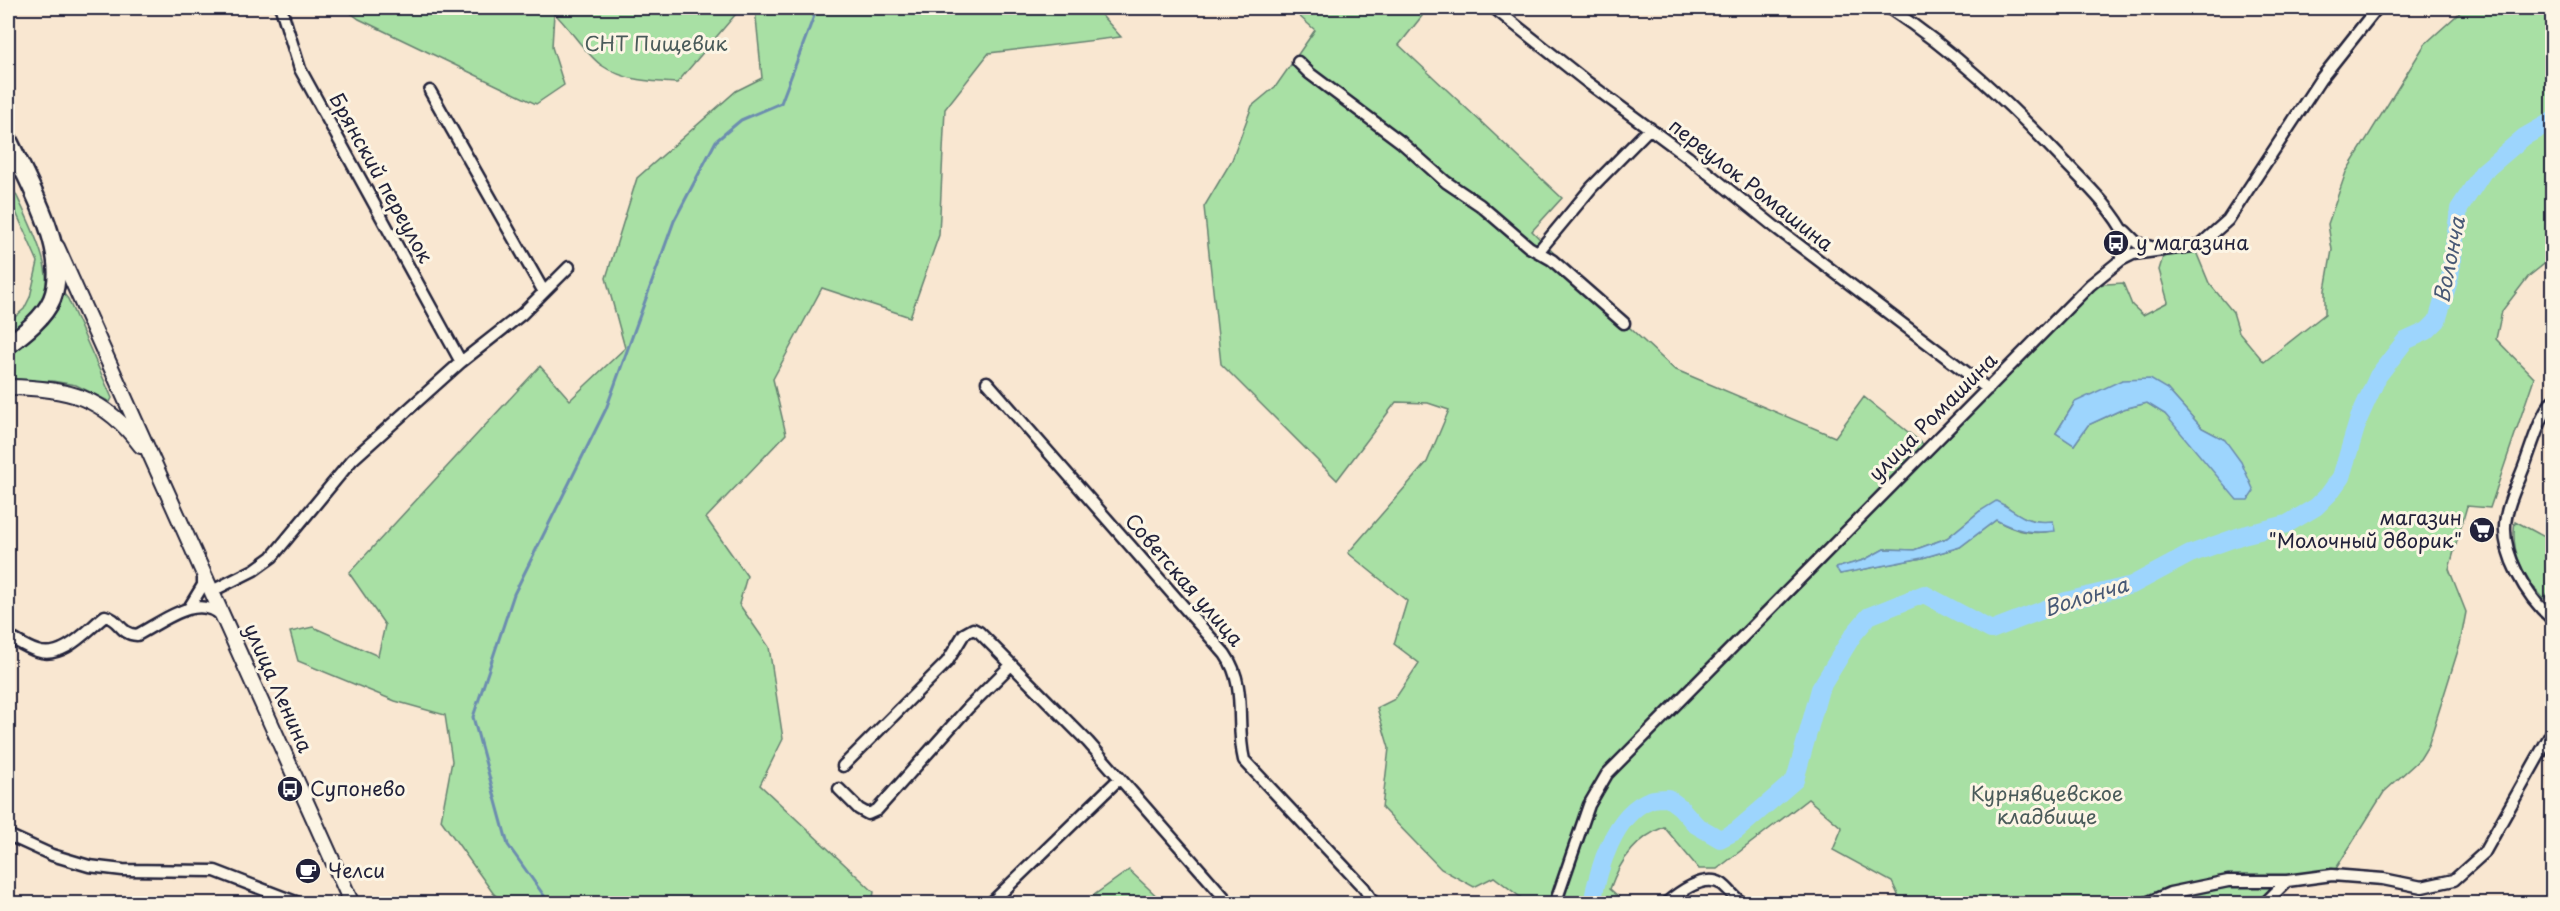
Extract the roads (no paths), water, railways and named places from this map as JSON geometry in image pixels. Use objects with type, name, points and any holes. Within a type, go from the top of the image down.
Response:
[{"type":"highway","points":[[8,122],[31,187]]},
{"type":"highway","points":[[8,138],[45,220],[55,265],[55,287],[52,298],[37,320],[8,345]]},
{"type":"main road","points":[[45,220],[166,489]]},
{"type":"main road","points":[[8,387],[51,389],[80,395],[95,402],[122,423],[133,435],[147,454],[166,489]]},
{"type":"main road","name":"улица Ленина","points":[[166,489],[229,624],[348,902]]},
{"type":"street","name":"Брянский переулок","points":[[281,8],[300,69],[461,362]]},
{"type":"street","name":"переулок Ромашина","points":[[1494,8],[1898,322],[1988,389]]},
{"type":"street","points":[[1889,8],[1973,70],[2011,105],[2093,191],[2127,238],[2121,260]]},
{"type":"street","name":"улица Ромашина","points":[[1555,903],[1589,805],[1606,774],[1711,670],[1927,447],[1988,389],[2090,285],[2121,260],[2133,254],[2200,245],[2228,220],[2320,80],[2377,8]]},
{"type":"street","points":[[1298,62],[1309,74],[1401,142],[1446,182],[1538,252],[1552,260],[1624,323]]},
{"type":"street","points":[[430,91],[544,292]]},
{"type":"street","points":[[1538,252],[1592,187],[1650,128]]},
{"type":"street","points":[[2118,224],[2137,243],[2165,250]]},
{"type":"street","points":[[212,591],[254,570],[272,557],[352,460],[461,362],[522,314],[569,267]]},
{"type":"street","name":"Советская улица","points":[[987,382],[1225,654],[1238,680],[1241,748],[1244,760],[1364,888],[1374,903]]},
{"type":"street","points":[[2553,401],[2542,416],[2506,518],[2506,540],[2512,562],[2544,612],[2553,619]]},
{"type":"street","points":[[189,608],[202,585],[202,568]]},
{"type":"street","points":[[8,636],[38,652],[50,654],[63,649],[105,616],[111,616],[123,631],[137,635],[189,608],[201,606],[215,610],[229,624]]},
{"type":"street","points":[[843,766],[947,662],[968,630],[973,629],[1088,742],[1230,903]]},
{"type":"street","points":[[839,789],[859,809],[868,814],[877,810],[968,708],[1011,665]]},
{"type":"street","points":[[2144,903],[2170,893],[2228,881],[2287,881],[2332,875],[2383,879],[2422,887],[2454,880],[2484,853],[2553,732]]},
{"type":"street","points":[[990,903],[1119,779]]},
{"type":"street","points":[[8,835],[52,855],[89,866],[123,870],[215,871],[302,903]]},
{"type":"street","points":[[2264,903],[2287,881]]},
{"type":"street","points":[[1665,903],[1677,893],[1701,882],[1720,883],[1744,903]]},
{"type":"street","points":[[2170,893],[2184,903]]},
{"type":"water","points":[[2150,379],[2167,389],[2202,428],[2225,440],[2241,462],[2254,491],[2248,500],[2237,500],[2165,414],[2147,403],[2123,409],[2088,425],[2074,445],[2056,433],[2075,402],[2122,380]]},
{"type":"water","points":[[1996,501],[2028,519],[2053,521],[2055,531],[2024,531],[1996,520],[1960,547],[1922,558],[1840,574],[1836,568],[1864,560],[1884,549],[1914,550],[1947,538]]},
{"type":"waterway","points":[[550,904],[508,845],[473,717],[514,594],[606,409],[674,221],[716,141],[741,120],[781,103],[817,8]]},
{"type":"waterway","name":"Волонча","points":[[1592,904],[1603,860],[1610,844],[1617,830],[1637,807],[1652,799],[1668,798],[1680,807],[1696,825],[1720,839],[1736,831],[1795,780],[1820,689],[1853,635],[1869,616],[1924,594],[1991,630],[2066,601],[2132,585],[2190,554],[2243,535],[2287,524],[2316,507],[2341,477],[2359,418],[2378,376],[2405,341],[2427,331],[2437,321],[2450,277],[2459,209],[2483,172],[2524,137],[2552,121]]},
{"type":"place","name":"у магазина","points":[[2116,243]]},
{"type":"place","name":"магазин \"Молочный дворик\"","points":[[2482,530]]},
{"type":"place","name":"Супонево","points":[[290,789]]},
{"type":"place","name":"Челси","points":[[308,871]]},
{"type":"park label","name":"СНТ Пищевик","points":[[656,44]]},
{"type":"park label","name":"Курнявцевское кладбище","points":[[2047,806]]}]
